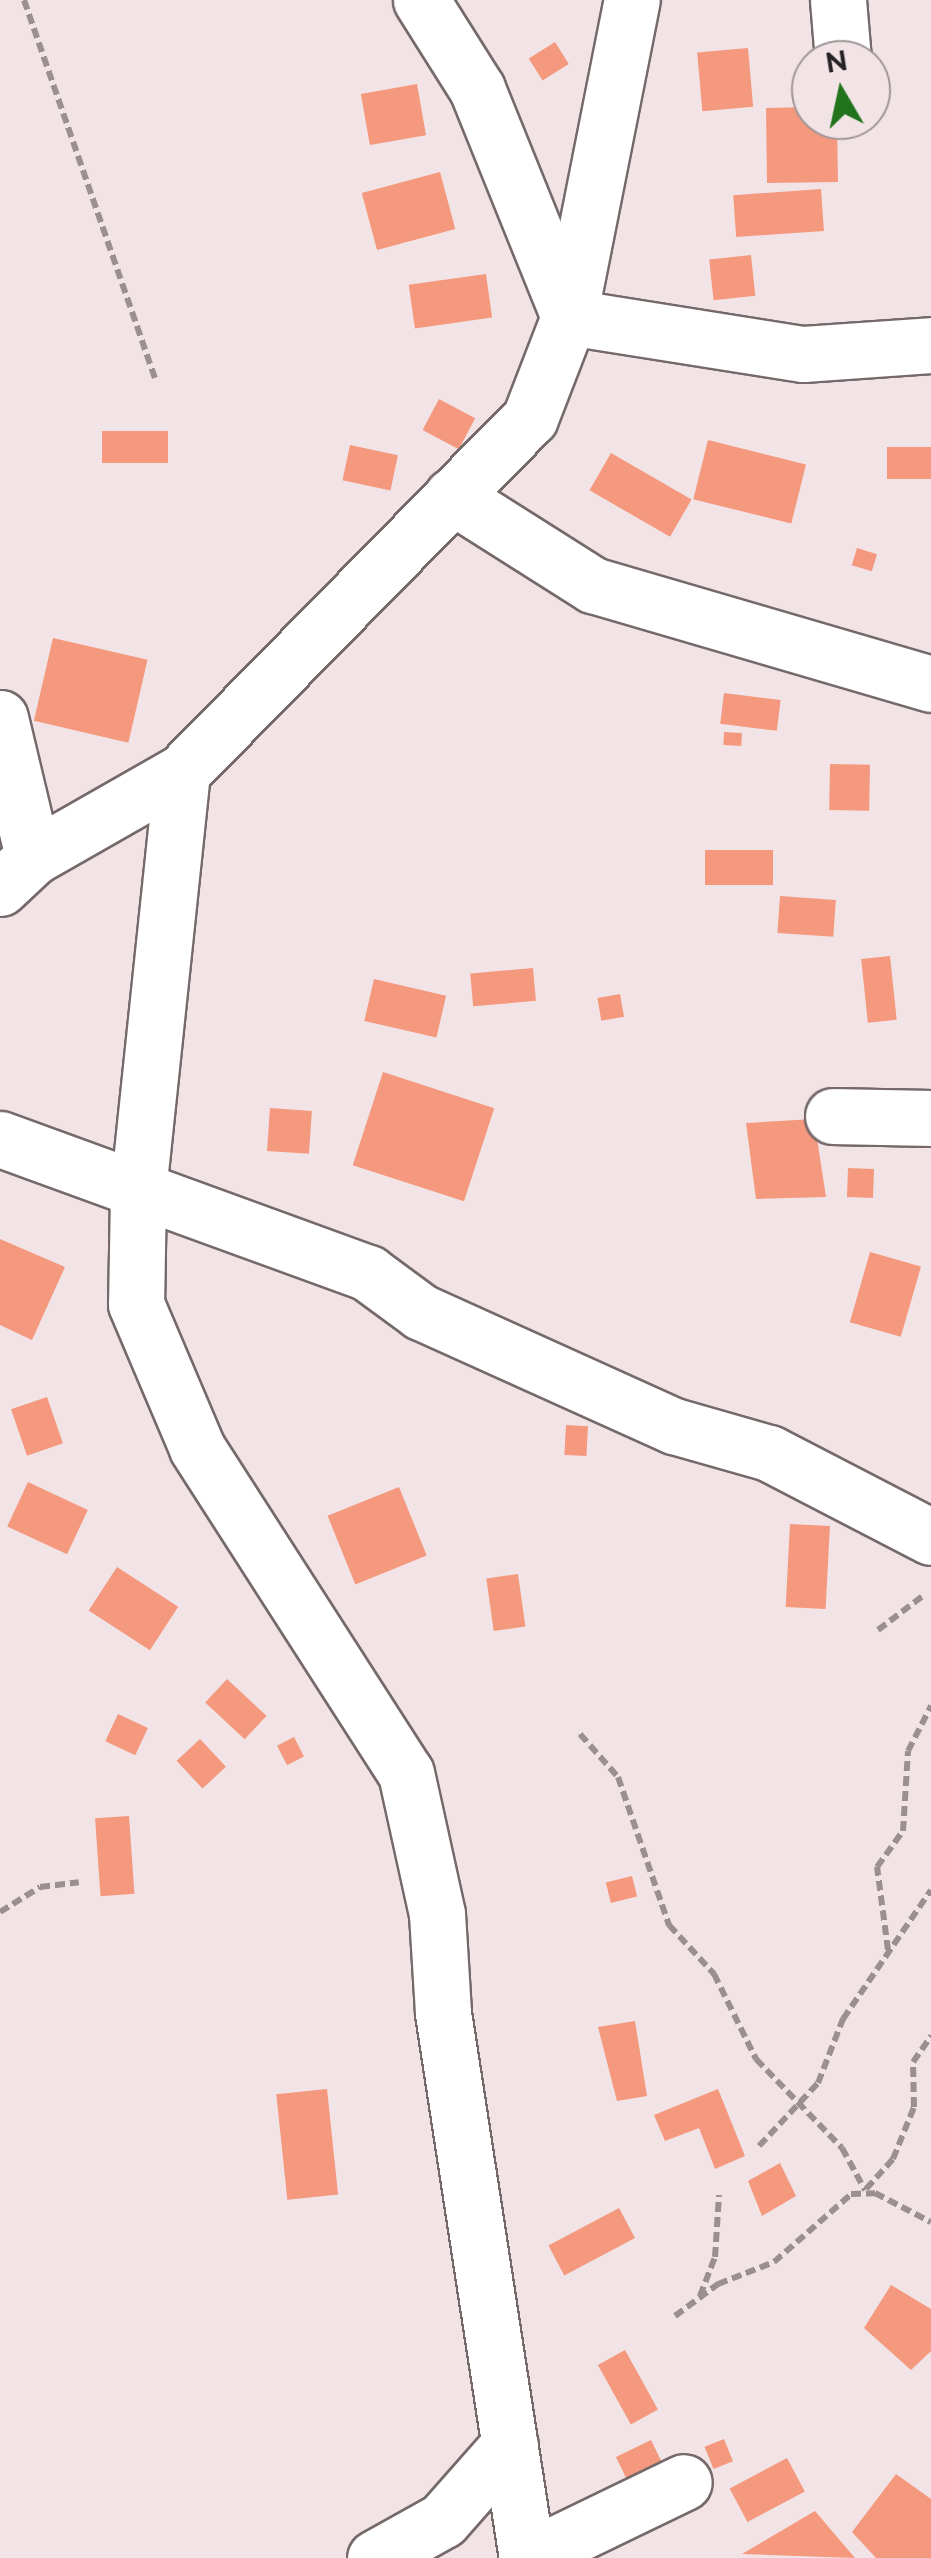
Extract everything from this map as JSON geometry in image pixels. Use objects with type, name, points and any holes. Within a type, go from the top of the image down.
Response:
[{"type":"street","points":[[421,0],[477,90],[570,317]]},
{"type":"street","points":[[0,718],[16,872],[182,772],[530,418],[570,317],[632,0]]},
{"type":"street","points":[[838,0],[841,40]]},
{"type":"street","points":[[570,317],[802,354],[931,345]]},
{"type":"street","points":[[452,496],[593,585],[931,684]]},
{"type":"street","points":[[182,772],[138,1194],[136,1304],[197,1448],[406,1773],[438,1914],[443,2013],[527,2558],[684,2482]]},
{"type":"street","points":[[833,1116],[931,1118]]},
{"type":"street","points":[[0,1139],[138,1194],[368,1273],[421,1312],[674,1426],[769,1453],[931,1537]]},
{"type":"street","points":[[375,2558],[443,2520],[510,2444]]},
{"type":"path","points":[[24,0],[156,382]]},
{"type":"path","points":[[878,1630],[931,1592]]},
{"type":"path","points":[[888,1952],[878,1867],[904,1831],[908,1751],[931,1706]]},
{"type":"path","points":[[580,1734],[618,1777],[669,1925],[714,1974],[756,2060],[797,2108],[842,2148],[865,2190],[931,2222]]},
{"type":"path","points":[[0,1912],[40,1887],[79,1882]]},
{"type":"path","points":[[759,2146],[797,2108],[888,1952],[931,1890]]},
{"type":"path","points":[[675,2316],[698,2300],[774,2262],[865,2190],[893,2159],[914,2107],[913,2062],[931,2036]]},
{"type":"path","points":[[698,2300],[714,2257],[719,2196]]},
{"type":"building","points":[[555,42],[569,64],[542,80],[529,58]]},
{"type":"building","points":[[748,48],[753,107],[702,111],[697,52]]},
{"type":"building","points":[[417,84],[426,135],[370,145],[361,94]]},
{"type":"building","points":[[791,107],[791,140],[837,140],[838,182],[767,183],[766,108]]},
{"type":"building","points":[[440,172],[455,229],[377,250],[362,193]]},
{"type":"building","points":[[821,189],[824,231],[736,237],[733,195]]},
{"type":"building","points":[[751,255],[755,296],[714,300],[709,259]]},
{"type":"building","points":[[486,274],[492,318],[415,328],[409,285]]},
{"type":"building","points":[[439,399],[475,418],[459,449],[423,430]]},
{"type":"building","points":[[102,431],[168,431],[168,463],[102,463]]},
{"type":"building","points":[[708,440],[806,464],[791,524],[693,499]]},
{"type":"building","points":[[350,445],[398,455],[390,490],[343,480]]},
{"type":"building","points":[[887,447],[931,447],[931,479],[887,479]]},
{"type":"building","points":[[611,453],[692,500],[670,537],[590,490]]},
{"type":"building","points":[[857,548],[877,554],[872,571],[852,565]]},
{"type":"building","points":[[53,638],[148,660],[128,743],[34,721]]},
{"type":"building","points":[[724,693],[781,700],[777,731],[720,724]]},
{"type":"building","points":[[724,732],[742,733],[741,746],[723,745]]},
{"type":"building","points":[[830,764],[870,765],[869,811],[829,810]]},
{"type":"building","points":[[705,850],[773,850],[773,885],[705,885]]},
{"type":"building","points":[[780,896],[836,900],[833,937],[777,933]]},
{"type":"building","points":[[890,956],[897,1020],[868,1023],[861,959]]},
{"type":"building","points":[[533,968],[536,1001],[473,1006],[470,973]]},
{"type":"building","points":[[374,979],[446,996],[436,1038],[364,1021]]},
{"type":"building","points":[[620,994],[624,1017],[601,1021],[597,998]]},
{"type":"building","points":[[383,1072],[494,1108],[464,1201],[353,1165]]},
{"type":"building","points":[[270,1108],[312,1111],[309,1154],[267,1151]]},
{"type":"building","points":[[814,1119],[826,1197],[756,1199],[746,1123]]},
{"type":"building","points":[[848,1168],[874,1169],[873,1198],[847,1197]]},
{"type":"building","points":[[0,1239],[65,1267],[32,1340],[0,1325]]},
{"type":"building","points":[[870,1252],[921,1267],[901,1337],[850,1322]]},
{"type":"building","points":[[47,1397],[63,1443],[27,1456],[11,1409]]},
{"type":"building","points":[[566,1425],[588,1426],[586,1456],[564,1455]]},
{"type":"building","points":[[28,1482],[88,1510],[67,1554],[7,1526]]},
{"type":"building","points":[[399,1487],[427,1556],[355,1584],[328,1516]]},
{"type":"building","points":[[790,1524],[830,1526],[826,1609],[786,1607]]},
{"type":"building","points":[[117,1567],[178,1607],[150,1650],[89,1611]]},
{"type":"building","points":[[518,1574],[525,1626],[494,1631],[486,1578]]},
{"type":"building","points":[[227,1679],[266,1716],[245,1739],[205,1702]]},
{"type":"building","points":[[118,1714],[148,1728],[135,1755],[105,1741]]},
{"type":"building","points":[[294,1737],[304,1757],[287,1765],[277,1746]]},
{"type":"building","points":[[200,1739],[226,1767],[203,1789],[177,1761]]},
{"type":"building","points":[[129,1816],[134,1894],[101,1896],[95,1818]]},
{"type":"building","points":[[632,1876],[637,1896],[611,1903],[606,1883]]},
{"type":"building","points":[[635,2021],[647,2096],[617,2101],[598,2027]]},
{"type":"building","points":[[327,2089],[338,2194],[287,2200],[276,2094]]},
{"type":"building","points":[[718,2089],[745,2156],[715,2169],[699,2128],[665,2141],[654,2115]]},
{"type":"building","points":[[780,2163],[796,2196],[762,2216],[748,2181]]},
{"type":"building","points":[[619,2208],[635,2238],[564,2276],[548,2246]]},
{"type":"building","points":[[891,2285],[931,2309],[931,2351],[911,2370],[864,2328]]},
{"type":"building","points":[[625,2350],[658,2409],[631,2425],[598,2365]]},
{"type":"building","points":[[724,2439],[733,2461],[714,2469],[705,2447]]},
{"type":"building","points":[[651,2440],[670,2479],[635,2496],[616,2457]]},
{"type":"building","points":[[787,2458],[805,2492],[747,2522],[730,2489]]},
{"type":"building","points":[[896,2474],[931,2499],[931,2558],[876,2558],[852,2532]]},
{"type":"building","points":[[815,2511],[855,2558],[742,2554]]}]
